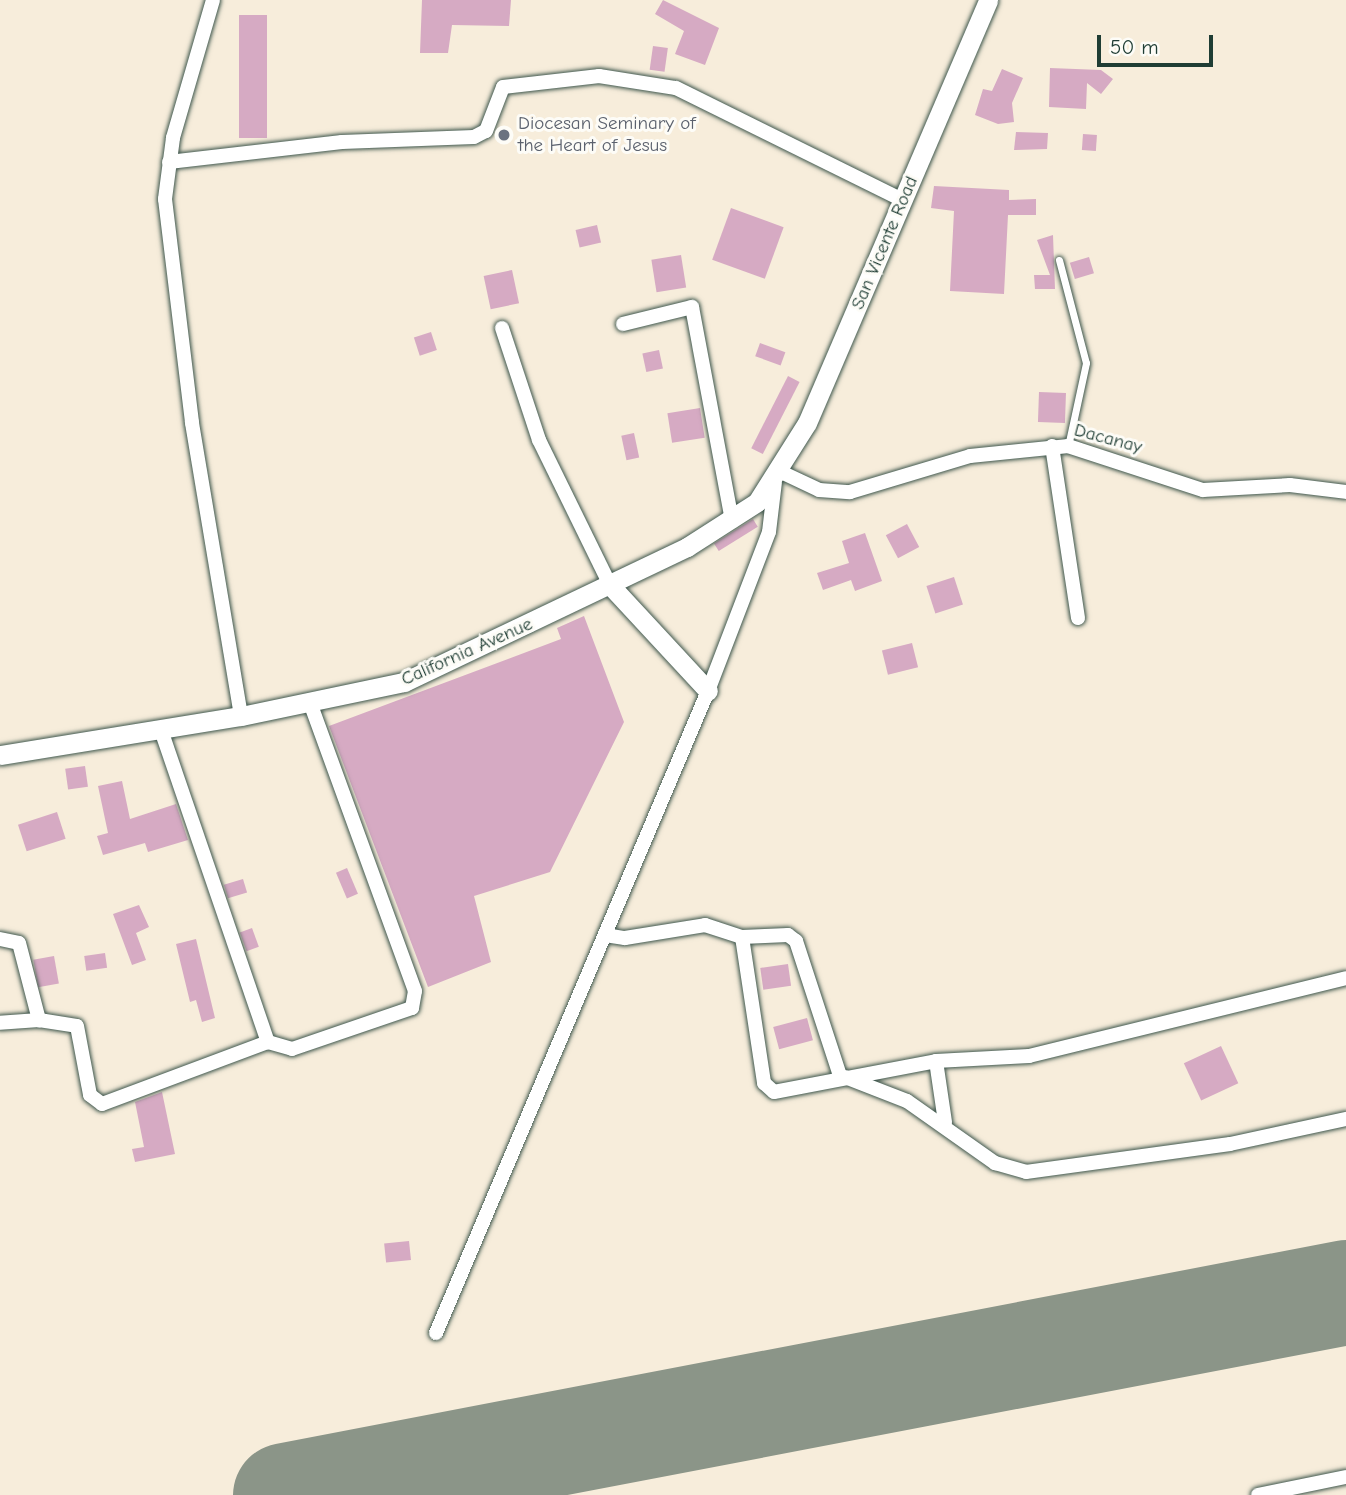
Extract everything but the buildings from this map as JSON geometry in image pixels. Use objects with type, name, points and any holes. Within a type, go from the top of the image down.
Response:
[{"type":"street","points":[[214,0],[169,162],[167,233],[241,716]]},
{"type":"street","name":"San Vicente Road","points":[[778,477],[903,200],[988,0]]},
{"type":"street","points":[[169,162],[342,142],[474,137],[486,131],[503,88],[599,76],[676,88],[903,200]]},
{"type":"street","points":[[623,324],[692,307],[732,521]]},
{"type":"street","points":[[502,328],[539,440],[610,585],[708,691]]},
{"type":"street","points":[[1052,446],[1078,618]]},
{"type":"street","name":"Dacanay","points":[[778,477],[819,490],[850,492],[970,456],[1068,446],[1203,490],[1290,485],[1346,492]]},
{"type":"street","points":[[436,1333],[708,691],[769,532],[778,477]]},
{"type":"street","name":"California Avenue","points":[[0,755],[241,716],[404,682],[610,585],[732,521],[778,477]]},
{"type":"street","points":[[0,1023],[39,1020],[77,1026],[90,1095],[102,1104],[268,1042],[292,1049],[400,1015],[415,1002],[310,703]]},
{"type":"street","points":[[161,730],[268,1042]]},
{"type":"street","points":[[605,934],[625,938],[705,925],[742,937],[778,933],[796,941],[840,1076],[945,1122],[995,1163],[1026,1172],[1230,1144],[1346,1119]]},
{"type":"street","points":[[742,937],[767,1088],[786,1092],[840,1076],[936,1061],[1029,1056],[1346,978]]},
{"type":"street","points":[[0,939],[19,943],[39,1020]]},
{"type":"street","points":[[936,1061],[945,1122]]},
{"type":"street","points":[[1258,1495],[1346,1477]]},
{"type":"lane","points":[[1059,260],[1086,363],[1068,446]]},
{"type":"runway","points":[[285,1495],[1346,1292]]},
{"type":"place","name":"Diocesan Seminary of the Heart of Jesus","points":[[504,135]]}]
